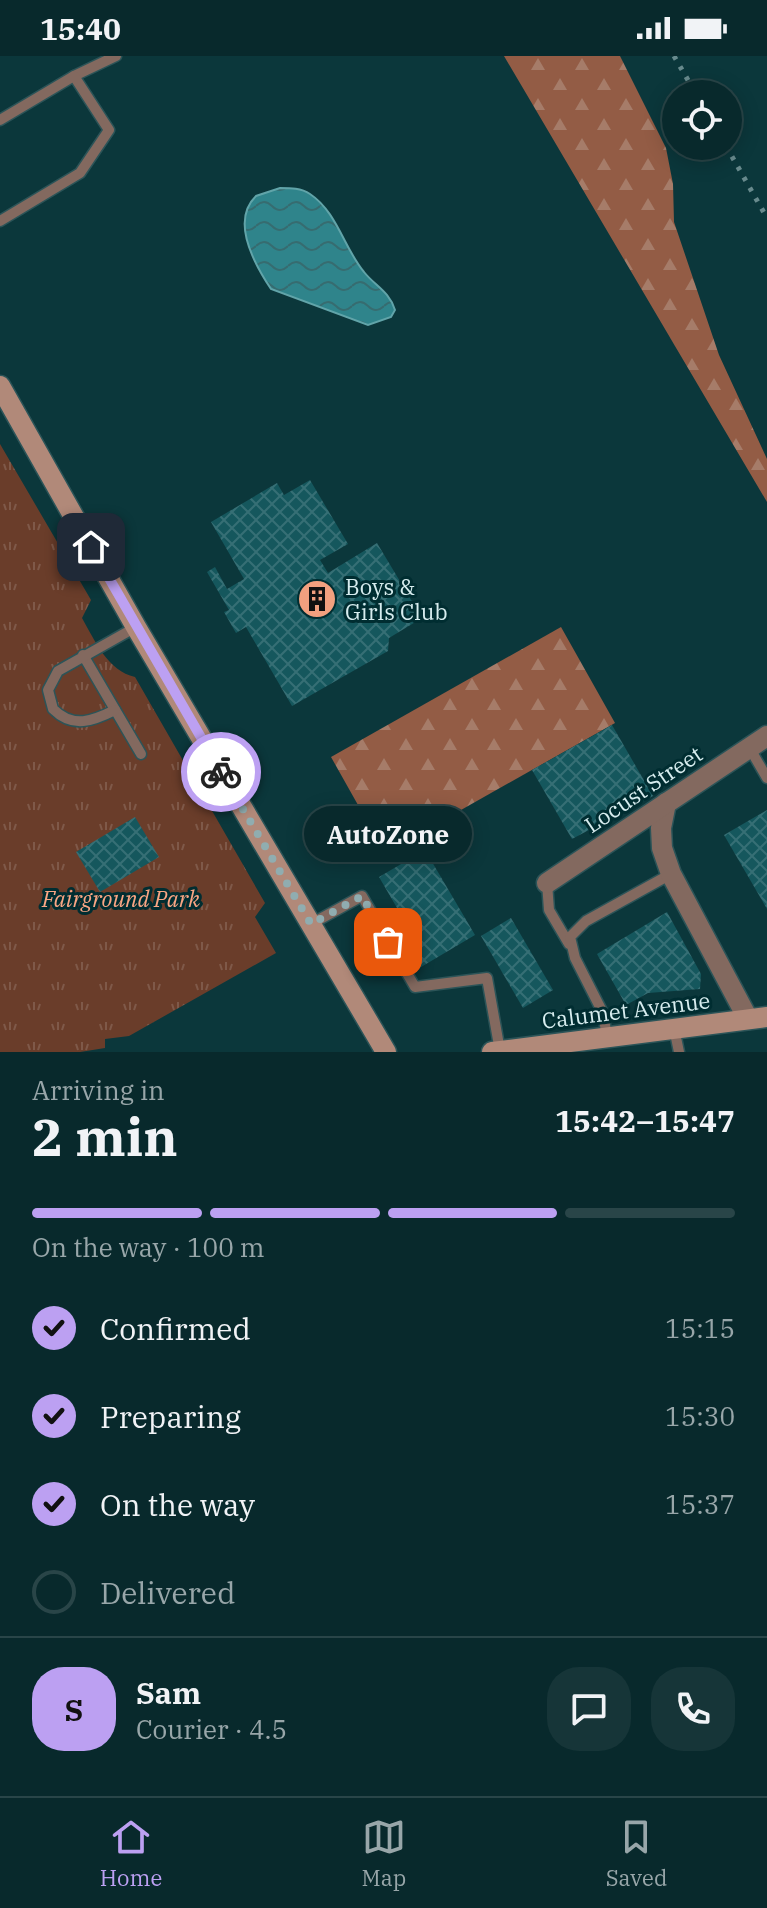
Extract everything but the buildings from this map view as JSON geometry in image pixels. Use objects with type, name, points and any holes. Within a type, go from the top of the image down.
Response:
[{"type":"street","points":[[0,386],[136,627],[386,1052]]},
{"type":"street","name":"Locust Street","points":[[547,883],[758,742]]},
{"type":"street","points":[[666,803],[661,828],[662,848],[671,874],[757,1018]]},
{"type":"street","name":"Calumet Avenue","points":[[492,1052],[548,1048],[607,1037],[757,1018]]},
{"type":"lane","points":[[0,120],[74,76],[116,56]]},
{"type":"lane","points":[[0,221],[80,173],[109,130],[74,76]]},
{"type":"lane","points":[[115,710],[84,723],[61,717],[53,709],[48,690],[58,671],[136,627]]},
{"type":"lane","points":[[83,655],[141,754]]},
{"type":"lane","points":[[758,742],[767,778]]},
{"type":"lane","points":[[570,946],[570,937],[586,921],[671,874]]},
{"type":"lane","points":[[547,883],[549,910],[603,1013],[607,1037]]},
{"type":"lane","points":[[311,924],[362,896],[415,987],[487,978],[500,1051]]},
{"type":"lane","points":[[674,1028],[679,1052]]},
{"type":"green space","points":[[504,56],[620,56],[662,140],[662,160],[668,160],[673,184],[674,222],[719,355],[767,459],[767,502]]},
{"type":"green space","name":"Fairground Park","points":[[0,444],[91,600],[82,618],[92,636],[110,662],[135,677],[265,903],[255,917],[276,953],[129,1036],[105,1039],[105,1048],[80,1052],[0,1052]]},
{"type":"green space","points":[[561,627],[615,723],[385,853],[331,757]]},
{"type":"water","points":[[280,188],[307,192],[327,210],[357,262],[389,298],[395,310],[391,317],[368,325],[271,289],[252,256],[245,218],[256,196]]},
{"type":"railway","points":[[674,56],[688,80]]},
{"type":"railway","points":[[734,160],[767,218]]},
{"type":"way so far","points":[[221,772],[311,924],[362,896],[388,942]]},
{"type":"place","name":"Boys & Girls Club","points":[[317,599]]},
{"type":"place","name":"AutoZone","points":[[388,942]]},
{"type":"route","points":[[91,547],[221,772]]}]
